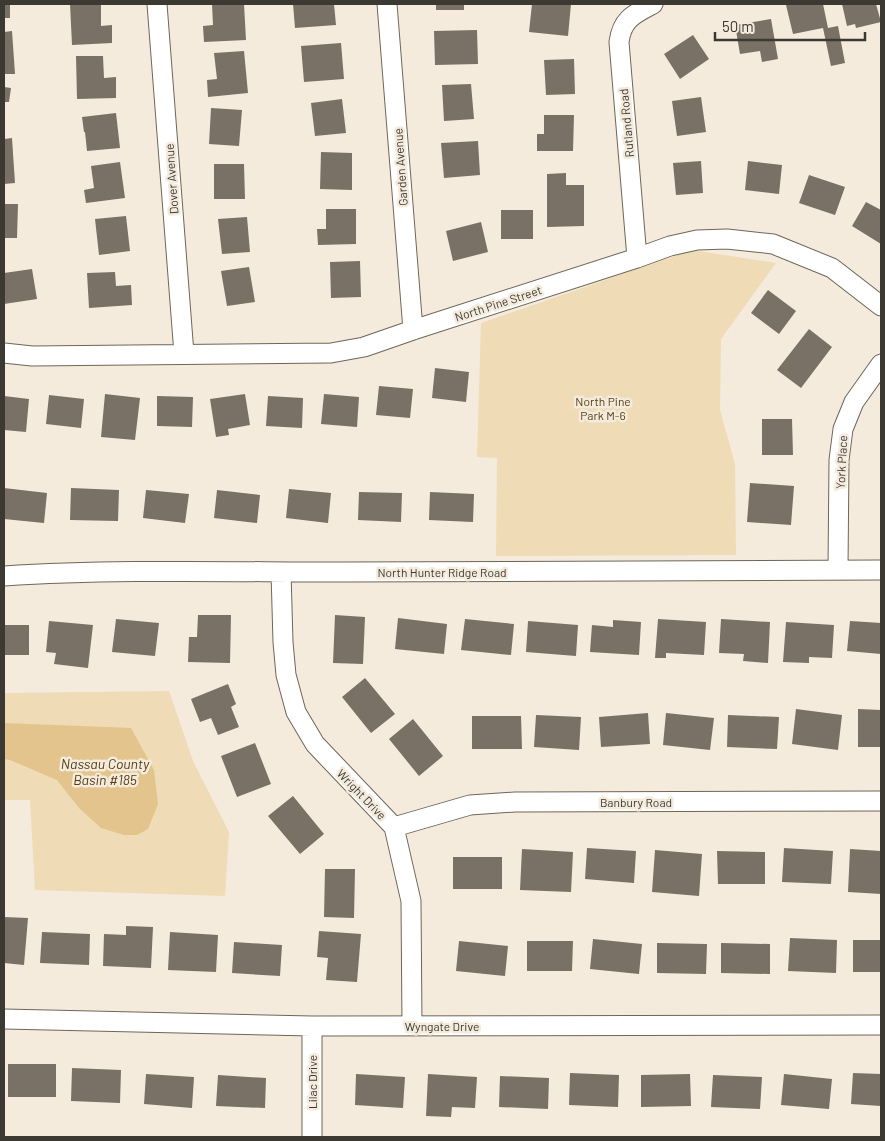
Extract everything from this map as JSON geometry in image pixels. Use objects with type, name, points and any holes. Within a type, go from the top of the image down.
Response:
[{"type":"street","name":"Dover Avenue","points":[[157,4],[184,354]]},
{"type":"street","name":"Garden Avenue","points":[[387,4],[413,330]]},
{"type":"street","name":"Rutland Road","points":[[637,258],[619,42],[621,32],[632,15],[653,4]]},
{"type":"street","name":"North Pine Street","points":[[4,352],[32,356],[330,353],[364,347],[670,246],[697,240],[726,239],[773,244],[832,268],[881,306]]},
{"type":"street","name":"York Place","points":[[838,570],[840,460],[843,429],[854,402],[881,364]]},
{"type":"street","name":"North Hunter Ridge Road","points":[[4,576],[93,572],[881,570]]},
{"type":"street","name":"Wright Drive","points":[[281,572],[286,675],[296,712],[315,744],[394,827],[411,901],[412,1026]]},
{"type":"street","name":"Banbury Road","points":[[394,827],[470,805],[515,802],[881,801]]},
{"type":"street","name":"Wyngate Drive","points":[[4,1019],[312,1026],[881,1025]]},
{"type":"street","name":"Lilac Drive","points":[[312,1026],[312,1137]]},
{"type":"green space","name":"North Pine Park M-6","points":[[692,250],[776,263],[721,339],[720,410],[735,464],[736,555],[496,556],[497,458],[477,457],[481,323]]},
{"type":"green space","points":[[169,691],[193,761],[229,832],[225,896],[35,890],[30,800],[4,800],[4,693]]},
{"type":"water","name":"Nassau County Basin #185","points":[[4,723],[131,728],[154,770],[158,804],[148,829],[137,835],[124,835],[101,828],[79,808],[57,780],[4,759]]},
{"type":"building","points":[[4,4],[10,4],[10,18],[4,18]]},
{"type":"building","points":[[70,4],[101,4],[101,26],[112,25],[112,43],[72,45]]},
{"type":"building","points":[[212,4],[244,4],[246,40],[204,42],[203,26],[213,25]]},
{"type":"building","points":[[293,4],[334,4],[336,25],[295,28]]},
{"type":"building","points":[[436,4],[464,4],[464,10],[436,10]]},
{"type":"building","points":[[532,4],[571,4],[568,36],[529,32]]},
{"type":"building","points":[[823,4],[828,28],[838,26],[845,63],[831,66],[823,28],[793,34],[786,5]]},
{"type":"building","points":[[842,4],[876,4],[881,22],[856,28],[855,24],[847,26]]},
{"type":"building","points":[[771,19],[778,59],[762,62],[760,51],[740,54],[735,25]]},
{"type":"building","points":[[477,30],[478,64],[435,65],[434,31]]},
{"type":"building","points":[[12,31],[15,74],[4,74],[4,32]]},
{"type":"building","points":[[693,35],[709,59],[680,79],[664,54]]},
{"type":"building","points":[[341,43],[344,79],[304,82],[301,46]]},
{"type":"building","points":[[244,51],[248,93],[208,97],[207,80],[217,79],[214,53]]},
{"type":"building","points":[[76,56],[103,56],[104,78],[116,77],[116,98],[77,99]]},
{"type":"building","points":[[574,59],[575,94],[546,95],[544,60]]},
{"type":"building","points":[[471,84],[474,119],[444,121],[442,85]]},
{"type":"building","points":[[4,87],[11,88],[9,102],[4,102]]},
{"type":"building","points":[[701,97],[706,132],[677,136],[672,101]]},
{"type":"building","points":[[342,99],[346,133],[315,136],[311,103]]},
{"type":"building","points":[[211,108],[242,110],[239,146],[209,144]]},
{"type":"building","points":[[116,113],[120,148],[87,151],[82,117]]},
{"type":"building","points":[[544,115],[574,115],[573,151],[537,151],[537,134],[544,134]]},
{"type":"building","points":[[12,138],[15,183],[4,184],[4,139]]},
{"type":"building","points":[[478,141],[480,175],[444,178],[441,143]]},
{"type":"building","points":[[321,152],[352,153],[352,190],[320,189]]},
{"type":"building","points":[[701,161],[703,193],[676,195],[673,163]]},
{"type":"building","points":[[748,161],[782,165],[779,194],[745,190]]},
{"type":"building","points":[[120,162],[125,198],[86,203],[84,190],[94,188],[91,166]]},
{"type":"building","points":[[214,164],[244,164],[245,199],[214,199]]},
{"type":"building","points":[[566,173],[566,185],[584,185],[584,226],[547,227],[547,174]]},
{"type":"building","points":[[809,175],[845,187],[835,215],[799,203]]},
{"type":"building","points":[[866,202],[881,210],[881,244],[852,226]]},
{"type":"building","points":[[4,204],[18,204],[17,238],[4,238]]},
{"type":"building","points":[[326,209],[356,209],[356,244],[318,245],[317,229],[326,229]]},
{"type":"building","points":[[501,210],[533,210],[533,239],[501,239]]},
{"type":"building","points":[[126,216],[130,251],[99,255],[95,219]]},
{"type":"building","points":[[247,217],[250,252],[222,254],[218,219]]},
{"type":"building","points":[[481,222],[488,252],[453,261],[446,231]]},
{"type":"building","points":[[360,261],[361,297],[331,298],[330,262]]},
{"type":"building","points":[[249,267],[255,302],[227,306],[221,271]]},
{"type":"building","points":[[32,269],[37,299],[4,304],[4,273]]},
{"type":"building","points":[[115,272],[116,286],[131,285],[132,305],[89,308],[87,273]]},
{"type":"building","points":[[768,290],[796,311],[779,334],[751,313]]},
{"type":"building","points":[[809,329],[832,347],[801,388],[777,370]]},
{"type":"building","points":[[435,368],[469,372],[466,402],[432,398]]},
{"type":"building","points":[[379,386],[413,389],[410,418],[376,415]]},
{"type":"building","points":[[105,394],[140,398],[135,440],[101,437]]},
{"type":"building","points":[[245,394],[250,425],[228,429],[229,435],[216,437],[210,399]]},
{"type":"building","points":[[324,394],[359,397],[357,427],[321,424]]},
{"type":"building","points":[[49,395],[84,399],[81,428],[46,424]]},
{"type":"building","points":[[4,396],[29,399],[26,432],[4,430]]},
{"type":"building","points":[[157,396],[193,397],[192,427],[157,426]]},
{"type":"building","points":[[268,396],[303,398],[302,428],[266,426]]},
{"type":"building","points":[[762,419],[792,419],[793,455],[762,455]]},
{"type":"building","points":[[750,483],[794,486],[791,525],[747,522]]},
{"type":"building","points":[[4,488],[47,493],[44,523],[4,519]]},
{"type":"building","points":[[71,488],[119,490],[118,521],[70,520]]},
{"type":"building","points":[[289,489],[331,493],[328,523],[286,518]]},
{"type":"building","points":[[146,490],[189,494],[185,523],[143,518]]},
{"type":"building","points":[[217,490],[260,495],[257,523],[214,518]]},
{"type":"building","points":[[359,492],[402,493],[401,522],[358,520]]},
{"type":"building","points":[[430,492],[474,494],[473,522],[429,520]]},
{"type":"building","points":[[198,615],[231,615],[230,663],[188,662],[189,637],[197,637]]},
{"type":"building","points":[[335,615],[365,617],[363,664],[333,663]]},
{"type":"building","points":[[398,618],[447,624],[444,654],[395,649]]},
{"type":"building","points":[[116,619],[159,623],[155,656],[112,652]]},
{"type":"building","points":[[465,619],[514,624],[511,655],[461,650]]},
{"type":"building","points":[[658,619],[706,622],[704,655],[666,653],[666,658],[655,658]]},
{"type":"building","points":[[721,619],[770,622],[768,663],[743,661],[744,654],[719,653]]},
{"type":"building","points":[[613,620],[641,622],[639,655],[590,652],[592,625],[613,627]]},
{"type":"building","points":[[49,621],[93,625],[88,668],[54,664],[56,653],[46,652]]},
{"type":"building","points":[[528,621],[578,625],[576,656],[526,652]]},
{"type":"building","points":[[850,621],[881,623],[881,654],[847,651]]},
{"type":"building","points":[[786,622],[834,625],[832,658],[809,657],[809,663],[783,662]]},
{"type":"building","points":[[4,625],[29,625],[29,655],[4,655]]},
{"type":"building","points":[[365,678],[395,714],[371,733],[342,697]]},
{"type":"building","points":[[228,684],[236,704],[231,707],[239,727],[218,735],[211,718],[200,722],[191,699]]},
{"type":"building","points":[[796,709],[842,715],[838,750],[792,744]]},
{"type":"building","points":[[858,709],[881,710],[881,747],[858,747]]},
{"type":"building","points":[[648,713],[650,744],[601,747],[599,717]]},
{"type":"building","points":[[666,713],[714,718],[710,750],[663,745]]},
{"type":"building","points":[[536,715],[581,717],[579,750],[534,747]]},
{"type":"building","points":[[728,715],[779,717],[777,749],[727,747]]},
{"type":"building","points":[[472,716],[521,716],[522,749],[472,749]]},
{"type":"building","points":[[413,719],[443,756],[419,776],[389,739]]},
{"type":"building","points":[[255,743],[271,784],[237,797],[221,756]]},
{"type":"building","points":[[293,796],[324,834],[300,854],[268,816]]},
{"type":"building","points":[[587,848],[636,851],[634,883],[585,879]]},
{"type":"building","points":[[784,848],[833,851],[831,884],[782,882]]},
{"type":"building","points":[[522,849],[573,852],[571,892],[520,890]]},
{"type":"building","points":[[850,849],[881,851],[881,894],[848,892]]},
{"type":"building","points":[[655,850],[702,854],[699,896],[652,892]]},
{"type":"building","points":[[717,851],[765,852],[765,884],[718,884]]},
{"type":"building","points":[[453,857],[502,857],[502,889],[453,889]]},
{"type":"building","points":[[325,869],[355,869],[354,918],[324,917]]},
{"type":"building","points":[[4,917],[28,918],[24,965],[4,963]]},
{"type":"building","points":[[126,926],[153,927],[151,968],[103,966],[104,934],[126,935]]},
{"type":"building","points":[[319,931],[361,934],[357,982],[326,980],[328,958],[317,957]]},
{"type":"building","points":[[42,932],[90,934],[89,965],[40,963]]},
{"type":"building","points":[[170,932],[218,935],[216,972],[168,970]]},
{"type":"building","points":[[790,938],[837,940],[836,973],[788,971]]},
{"type":"building","points":[[593,939],[642,944],[639,974],[590,969]]},
{"type":"building","points":[[853,940],[881,940],[881,972],[853,972]]},
{"type":"building","points":[[459,941],[508,946],[505,976],[456,971]]},
{"type":"building","points":[[527,941],[573,941],[572,971],[527,971]]},
{"type":"building","points":[[234,942],[282,945],[280,976],[232,973]]},
{"type":"building","points":[[657,943],[707,944],[706,974],[657,973]]},
{"type":"building","points":[[721,943],[770,944],[770,974],[721,973]]},
{"type":"building","points":[[8,1064],[56,1064],[56,1097],[8,1097]]},
{"type":"building","points":[[72,1068],[121,1070],[120,1103],[71,1101]]},
{"type":"building","points":[[570,1073],[619,1075],[618,1107],[569,1105]]},
{"type":"building","points":[[853,1073],[881,1074],[881,1106],[851,1104]]},
{"type":"building","points":[[146,1074],[194,1077],[192,1108],[144,1104]]},
{"type":"building","points":[[356,1074],[405,1077],[403,1108],[355,1105]]},
{"type":"building","points":[[428,1074],[477,1077],[475,1108],[452,1107],[451,1117],[426,1116]]},
{"type":"building","points":[[690,1074],[691,1106],[641,1107],[641,1075]]},
{"type":"building","points":[[784,1074],[832,1079],[829,1109],[781,1105]]},
{"type":"building","points":[[218,1075],[266,1078],[265,1108],[216,1106]]},
{"type":"building","points":[[713,1075],[762,1077],[760,1109],[711,1107]]},
{"type":"building","points":[[500,1076],[549,1078],[548,1109],[499,1107]]}]
